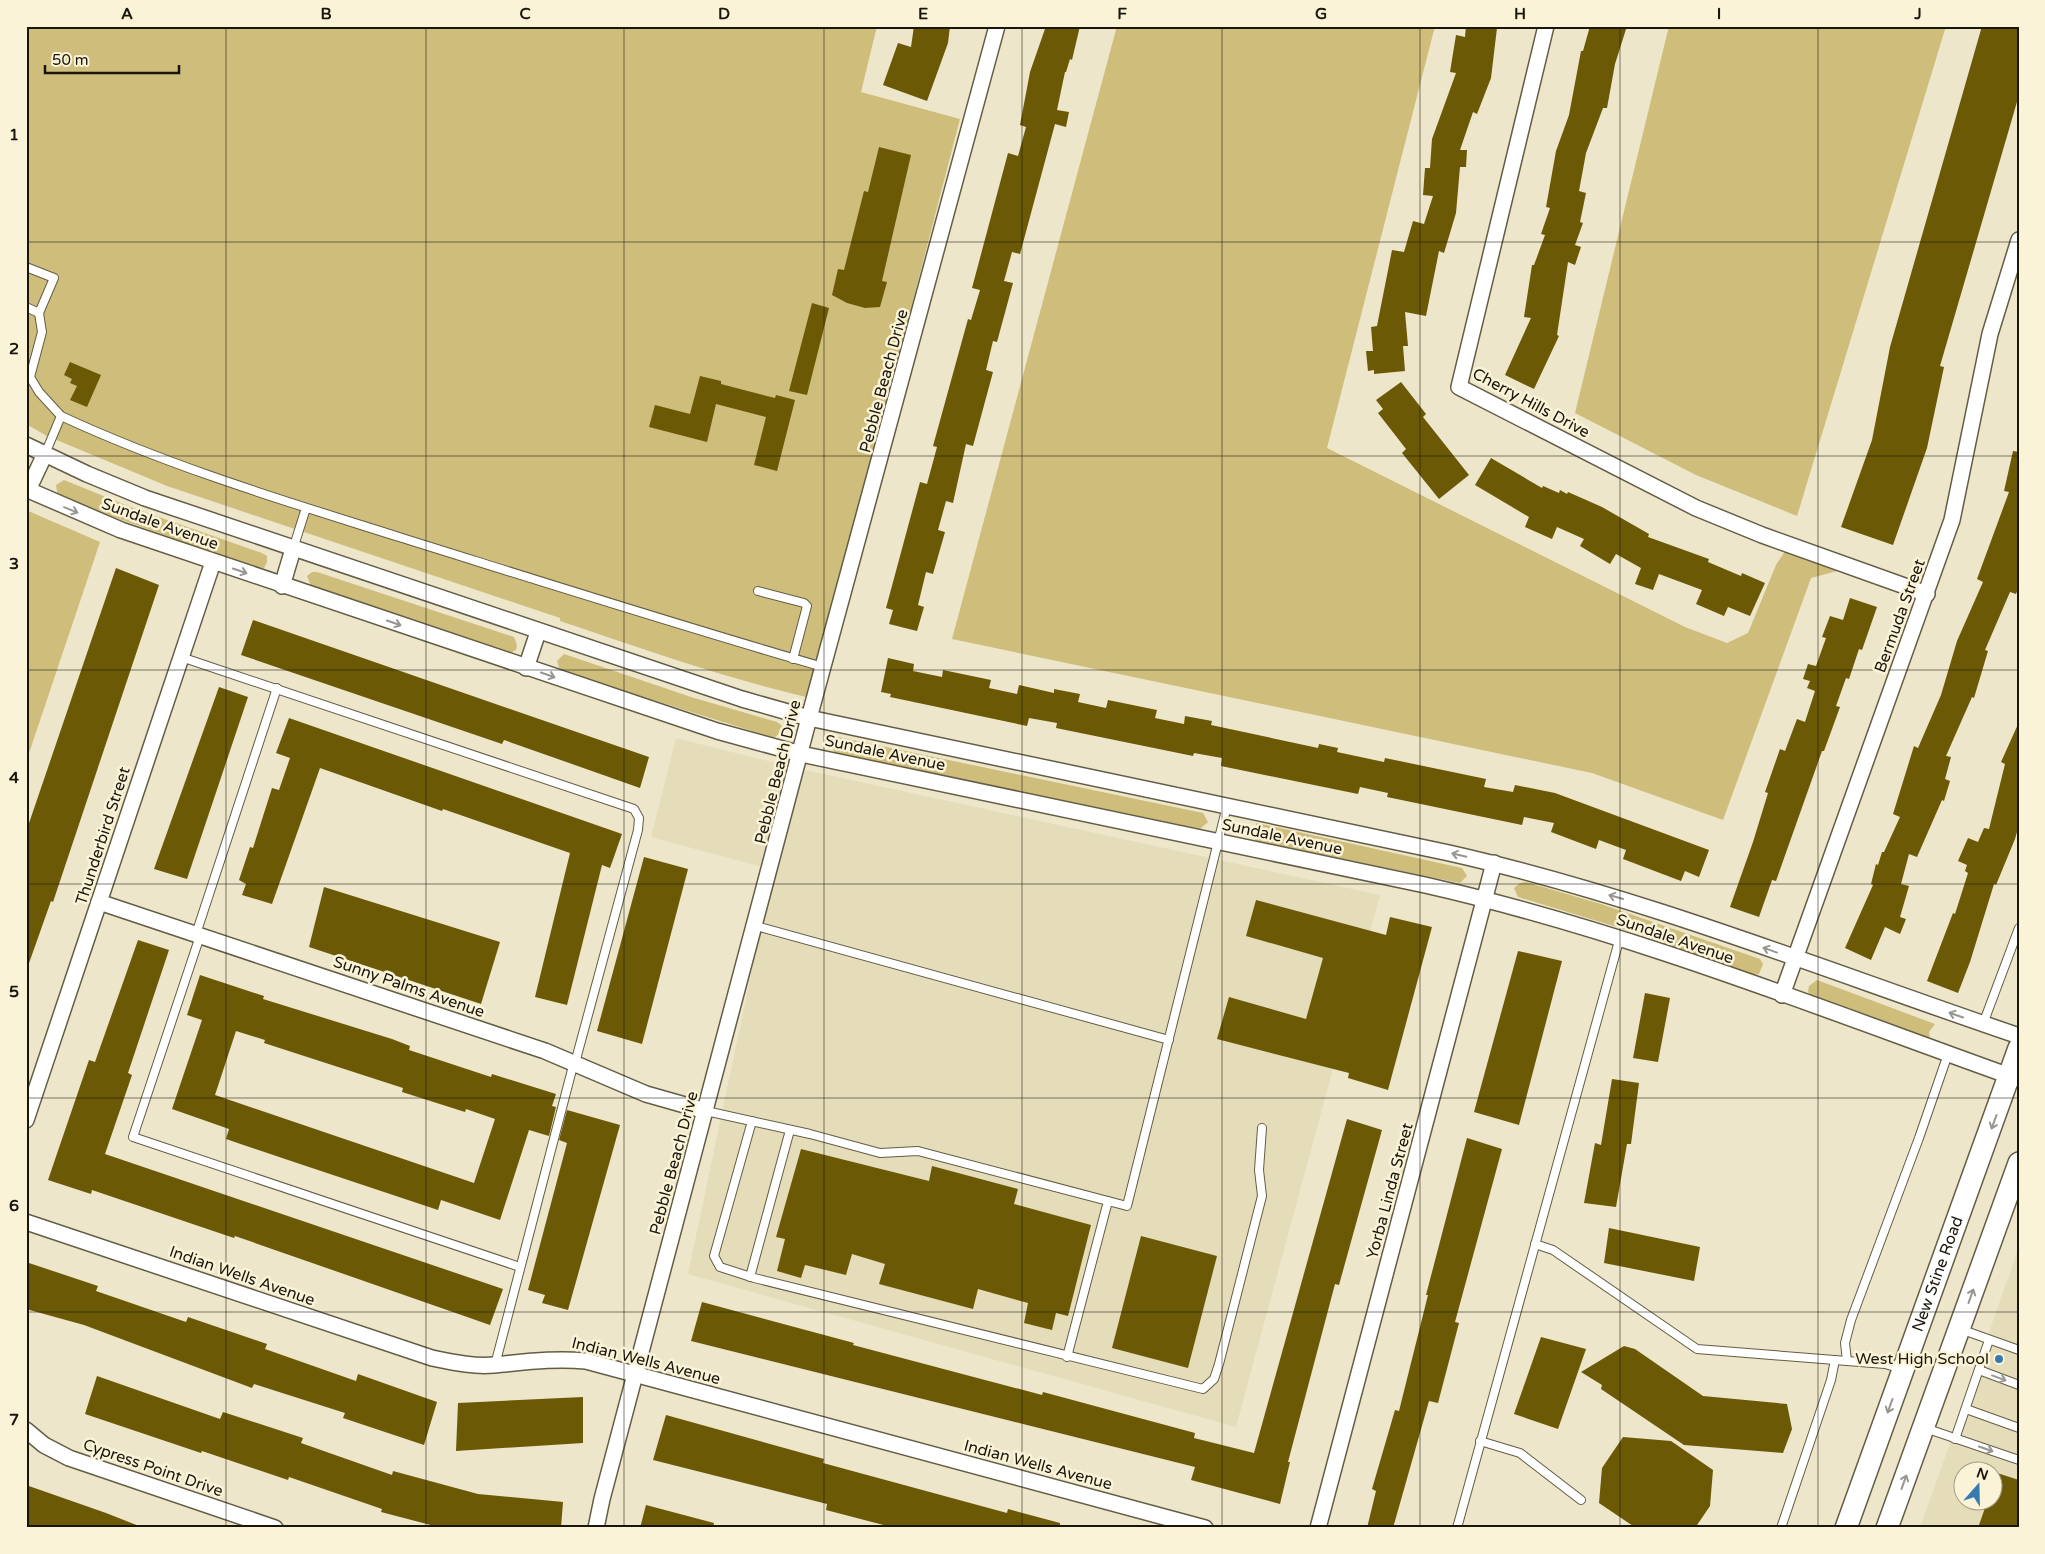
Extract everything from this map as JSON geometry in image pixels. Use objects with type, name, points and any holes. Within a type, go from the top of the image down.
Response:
[{"type":"main road","name":"New Stine Road","points":[[1846,1528],[2014,1077],[2019,1048]]},
{"type":"main road","points":[[1887,1528],[2019,1163]]},
{"type":"street","name":"Pebble Beach Drive","points":[[596,1528],[635,1374],[756,926],[809,718],[997,26]]},
{"type":"street","name":"Cherry Hills Drive","points":[[1546,26],[1459,387],[1696,508],[1762,535],[1927,594]]},
{"type":"street","name":"Bermuda Street","points":[[1782,995],[1952,520],[1990,334],[2019,240]]},
{"type":"street","name":"Sundale Avenue","points":[[26,445],[145,498],[705,688],[809,718],[1494,863],[1635,902],[2019,1036]]},
{"type":"street","name":"Sundale Avenue","points":[[45,454],[27,490],[121,530],[282,586],[717,731],[801,754],[1486,899],[1620,937],[2014,1077]]},
{"type":"street","points":[[282,586],[293,549]]},
{"type":"street","name":"Thunderbird Street","points":[[26,1120],[213,562]]},
{"type":"street","points":[[526,668],[538,632]]},
{"type":"street","name":"Yorba Linda Street","points":[[1318,1528],[1494,863]]},
{"type":"street","name":"Sunny Palms Avenue","points":[[100,902],[575,1062],[646,1094],[706,1111]]},
{"type":"street","name":"Indian Wells Avenue","points":[[26,1222],[432,1358],[460,1364],[495,1364],[559,1358],[586,1362],[1205,1528]]},
{"type":"street","name":"Cypress Point Drive","points":[[26,1430],[44,1445],[69,1458],[275,1528]]},
{"type":"lane","points":[[26,267],[54,278],[38,313],[42,332],[28,378],[61,416],[175,464],[306,508],[682,627],[823,668]]},
{"type":"lane","points":[[26,307],[38,313]]},
{"type":"lane","points":[[45,454],[61,416]]},
{"type":"lane","points":[[293,549],[306,508]]},
{"type":"lane","points":[[758,591],[804,603],[807,606],[793,659]]},
{"type":"lane","points":[[181,657],[634,809],[639,818],[638,830],[495,1364]]},
{"type":"lane","points":[[277,688],[133,1137],[520,1267]]},
{"type":"lane","points":[[706,1111],[880,1153],[918,1151],[1127,1206],[1227,806]]},
{"type":"lane","points":[[756,926],[1169,1040]]},
{"type":"lane","points":[[1983,1024],[2019,928]]},
{"type":"lane","points":[[1457,1528],[1620,937]]},
{"type":"lane","points":[[1847,1361],[1845,1343],[1851,1320],[1919,1138],[1948,1054]]},
{"type":"lane","points":[[752,1121],[714,1256],[720,1267],[750,1277],[1194,1389],[1203,1389],[1214,1379],[1262,1196],[1259,1170],[1262,1128]]},
{"type":"lane","points":[[750,1277],[790,1130]]},
{"type":"lane","points":[[1067,1357],[1108,1201]]},
{"type":"lane","points":[[1535,1244],[1553,1250],[1697,1348],[1885,1364],[1904,1369]]},
{"type":"lane","points":[[1959,1329],[2019,1350]]},
{"type":"lane","points":[[1955,1439],[1989,1340]]},
{"type":"lane","points":[[1781,1528],[1831,1380],[1835,1360]]},
{"type":"lane","points":[[1979,1370],[2019,1385]]},
{"type":"lane","points":[[1966,1409],[2019,1428]]},
{"type":"lane","points":[[1924,1428],[2019,1460]]},
{"type":"lane","points":[[1480,1441],[1520,1453],[1581,1500]]},
{"type":"shaded area","points":[[26,26],[877,26],[861,92],[960,119],[810,698],[715,672],[653,652],[560,621],[560,618],[167,486],[47,436],[26,424]]},
{"type":"shaded area","points":[[1117,26],[1435,26],[1327,448],[1685,627],[1727,643],[1748,633],[1776,565],[1789,545],[1852,567],[1811,578],[1723,820],[1592,773],[952,639]]},
{"type":"shaded area","points":[[1669,26],[1946,26],[1797,516],[1696,475],[1575,413]]},
{"type":"shaded area","points":[[64,480],[133,508],[262,553],[267,556],[267,562],[264,568],[253,567],[58,497],[56,485]]},
{"type":"shaded area","points":[[26,510],[100,542],[26,762]]},
{"type":"shaded area","points":[[312,572],[317,572],[514,637],[517,645],[516,650],[510,653],[311,586],[307,576]]},
{"type":"shaded area","points":[[564,654],[691,697],[777,722],[782,726],[782,731],[774,738],[560,671],[557,661]]},
{"type":"shaded area","points":[[838,737],[1203,813],[1208,822],[1200,829],[835,753],[833,749]]},
{"type":"shaded area","points":[[676,738],[796,768],[1380,895],[1236,1427],[688,1274],[773,870],[651,837]]},
{"type":"shaded area","points":[[1257,823],[1462,868],[1467,876],[1460,883],[1256,841],[1251,832]]},
{"type":"shaded area","points":[[1526,882],[1601,904],[1760,959],[1763,964],[1759,974],[1753,975],[1640,934],[1518,897],[1514,888],[1520,883]]},
{"type":"shaded area","points":[[1817,980],[1935,1024],[1929,1032],[1930,1039],[1812,997],[1808,992],[1809,986]]},
{"type":"shaded area","name":"West High School","points":[[2019,1247],[2019,1528],[1920,1528]]},
{"type":"building","points":[[914,26],[950,26],[948,43],[927,101],[883,85],[898,43],[911,47]]},
{"type":"building","points":[[1046,26],[1080,26],[1072,60],[1070,59],[1065,72],[1057,110],[1069,112],[1066,127],[1055,124],[1020,254],[1012,252],[1004,281],[1013,283],[997,342],[993,341],[986,370],[993,372],[973,446],[966,444],[953,503],[946,501],[938,530],[945,532],[933,574],[926,572],[918,605],[924,607],[917,631],[889,624],[893,610],[886,608],[920,482],[927,484],[937,447],[933,446],[968,319],[971,320],[980,290],[972,288],[1008,153],[1018,156],[1026,127],[1020,125],[1030,72]]},
{"type":"building","points":[[1466,26],[1497,28],[1491,78],[1477,114],[1473,112],[1460,150],[1467,150],[1466,167],[1460,167],[1456,213],[1444,253],[1439,251],[1426,316],[1405,312],[1408,346],[1403,346],[1405,371],[1374,374],[1374,370],[1368,371],[1366,351],[1373,351],[1371,327],[1377,326],[1392,250],[1404,252],[1413,221],[1424,224],[1433,196],[1423,195],[1425,168],[1430,168],[1432,139],[1456,73],[1450,72],[1456,35],[1465,37]]},
{"type":"building","points":[[1590,26],[1627,26],[1615,64],[1607,108],[1603,108],[1586,153],[1579,191],[1586,193],[1580,222],[1583,223],[1575,245],[1581,247],[1575,265],[1568,262],[1557,335],[1559,336],[1534,389],[1505,375],[1531,318],[1524,317],[1532,265],[1534,265],[1545,235],[1541,234],[1550,208],[1546,207],[1556,151],[1569,115],[1581,51],[1583,51]]},
{"type":"building","points":[[1982,26],[2019,26],[2019,95],[1940,366],[1944,367],[1927,448],[1893,545],[1841,527],[1872,440],[1890,347]]},
{"type":"building","points":[[879,147],[911,155],[882,281],[887,282],[880,307],[865,308],[847,303],[832,295],[838,269],[844,270],[864,191],[868,192]]},
{"type":"building","points":[[812,303],[829,308],[807,395],[789,391]]},
{"type":"building","points":[[70,362],[101,375],[87,407],[70,400],[77,386],[70,383],[72,379],[64,375]]},
{"type":"building","points":[[700,376],[721,381],[721,384],[775,398],[776,395],[795,400],[777,471],[754,465],[766,417],[716,404],[707,442],[649,427],[655,405],[690,414]]},
{"type":"building","points":[[1401,382],[1426,414],[1423,417],[1469,475],[1439,499],[1402,453],[1406,449],[1378,413],[1383,409],[1376,400]]},
{"type":"building","points":[[2013,451],[2019,452],[2019,586],[2016,594],[2010,592],[1985,650],[1988,651],[1974,698],[1972,697],[1946,756],[1951,757],[1945,779],[1950,781],[1944,801],[1942,800],[1917,857],[1909,854],[1901,884],[1909,886],[1900,917],[1906,919],[1900,934],[1885,927],[1871,960],[1845,948],[1873,885],[1871,884],[1876,864],[1878,865],[1882,852],[1884,852],[1900,817],[1893,814],[1914,746],[1918,748],[1941,695],[1957,641],[1983,582],[1977,579],[2009,492],[2004,491]]},
{"type":"building","points":[[1491,458],[1542,488],[1543,486],[1559,493],[1560,490],[1567,494],[1568,492],[1602,507],[1649,534],[1648,537],[1709,559],[1708,562],[1741,576],[1742,573],[1765,583],[1750,616],[1728,607],[1724,616],[1696,604],[1702,590],[1659,574],[1653,590],[1635,584],[1641,568],[1616,554],[1610,564],[1580,546],[1584,539],[1557,527],[1552,539],[1525,527],[1529,517],[1475,485]]},
{"type":"building","points":[[116,568],[159,585],[53,902],[51,901],[28,966],[26,965],[26,832]]},
{"type":"building","points":[[1850,598],[1877,607],[1862,650],[1859,649],[1849,679],[1846,678],[1836,706],[1840,707],[1824,751],[1822,751],[1776,881],[1772,880],[1759,917],[1730,907],[1753,842],[1768,793],[1765,792],[1780,749],[1785,751],[1797,719],[1805,722],[1815,691],[1807,688],[1810,681],[1803,679],[1808,664],[1816,666],[1826,638],[1822,637],[1830,616],[1843,620]]},
{"type":"building","points":[[253,620],[649,757],[640,788],[504,740],[502,744],[241,655]]},
{"type":"building","points":[[888,658],[914,664],[913,671],[942,677],[943,670],[991,680],[989,688],[1017,694],[1019,685],[1054,693],[1054,689],[1080,694],[1078,702],[1106,708],[1108,700],[1157,710],[1155,718],[1184,724],[1185,716],[1212,721],[1211,725],[1318,748],[1319,744],[1338,748],[1337,752],[1384,762],[1385,758],[1486,779],[1484,787],[1513,792],[1515,785],[1555,793],[1709,850],[1699,877],[1685,871],[1681,881],[1623,859],[1626,850],[1599,840],[1596,849],[1551,832],[1554,823],[1524,817],[1522,825],[1387,797],[1388,793],[1360,787],[1358,794],[1221,766],[1222,758],[1194,753],[1193,756],[1056,728],[1057,723],[1029,718],[1027,726],[890,697],[891,694],[881,692]]},
{"type":"building","points":[[219,687],[248,697],[187,879],[154,869]]},
{"type":"building","points":[[289,718],[622,834],[610,868],[602,865],[567,1005],[535,997],[570,853],[443,809],[442,811],[320,768],[272,904],[242,895],[246,884],[239,880],[250,847],[253,848],[272,788],[279,790],[290,758],[276,753]]},
{"type":"building","points":[[2019,722],[2019,825],[1996,885],[1994,884],[1970,962],[1958,993],[1927,981],[1953,913],[1955,914],[1968,873],[1965,871],[1967,865],[1958,861],[1968,838],[1978,842],[1984,828],[1989,829],[2005,764],[2001,762]]},
{"type":"building","points":[[644,857],[688,869],[642,1044],[597,1031]]},
{"type":"building","points":[[324,887],[500,942],[481,1004],[309,947]]},
{"type":"building","points":[[1256,900],[1386,935],[1390,917],[1432,927],[1388,1090],[1348,1078],[1349,1073],[1217,1039],[1229,997],[1306,1019],[1323,958],[1246,936]]},
{"type":"building","points":[[138,940],[169,950],[128,1073],[132,1075],[105,1154],[503,1289],[490,1325],[235,1236],[234,1238],[92,1190],[91,1194],[48,1180],[89,1060],[95,1062]]},
{"type":"building","points":[[1518,951],[1562,961],[1519,1125],[1474,1112]]},
{"type":"building","points":[[200,975],[264,996],[263,999],[392,1039],[410,1046],[409,1050],[491,1077],[492,1074],[556,1094],[552,1106],[556,1107],[549,1136],[529,1130],[500,1220],[441,1200],[438,1210],[294,1162],[226,1139],[229,1129],[172,1109],[202,1020],[187,1015]],"holes":[[[236,1031],[265,1040],[264,1043],[403,1088],[402,1092],[465,1112],[466,1109],[495,1119],[474,1183],[215,1095]]]},
{"type":"building","points":[[1645,993],[1670,998],[1658,1062],[1633,1058]]},
{"type":"building","points":[[1612,1079],[1639,1083],[1631,1144],[1627,1144],[1616,1207],[1584,1203],[1595,1143],[1601,1145]]},
{"type":"building","points":[[567,1110],[620,1125],[568,1310],[542,1303],[545,1295],[528,1290],[567,1143],[559,1140]]},
{"type":"building","points":[[1347,1119],[1382,1130],[1339,1285],[1335,1284],[1288,1462],[1290,1462],[1280,1504],[1191,1480],[1195,1467],[691,1341],[702,1302],[854,1343],[853,1345],[1042,1395],[1043,1392],[1195,1433],[1194,1438],[1254,1453]]},
{"type":"building","points":[[1467,1138],[1502,1149],[1455,1322],[1459,1323],[1438,1403],[1429,1401],[1393,1528],[1367,1528],[1376,1491],[1372,1489],[1395,1410],[1399,1411],[1428,1295],[1426,1295]]},
{"type":"building","points":[[801,1149],[929,1181],[932,1166],[1018,1189],[1014,1204],[1091,1225],[1068,1316],[1056,1313],[1052,1330],[1024,1323],[1028,1303],[978,1289],[973,1309],[879,1284],[885,1264],[852,1254],[846,1275],[805,1265],[801,1278],[777,1271],[785,1239],[776,1237]]},
{"type":"building","points":[[1609,1228],[1700,1247],[1694,1281],[1604,1263]]},
{"type":"building","points":[[1141,1236],[1217,1256],[1188,1368],[1112,1348]]},
{"type":"building","points":[[26,1262],[98,1286],[96,1291],[186,1322],[188,1317],[267,1344],[265,1349],[356,1381],[358,1374],[437,1402],[424,1445],[343,1418],[345,1413],[254,1384],[252,1388],[84,1325],[26,1309]]},
{"type":"building","points":[[1541,1337],[1586,1349],[1558,1429],[1514,1414]]},
{"type":"building","points":[[1624,1346],[1635,1349],[1703,1396],[1787,1404],[1792,1429],[1783,1453],[1684,1445],[1601,1389],[1602,1385],[1581,1372]]},
{"type":"building","points":[[97,1376],[220,1419],[223,1412],[303,1438],[301,1443],[392,1475],[393,1471],[478,1494],[563,1502],[561,1528],[442,1528],[381,1512],[382,1509],[289,1477],[288,1480],[85,1414]]},
{"type":"building","points":[[583,1397],[583,1443],[456,1451],[458,1403]]},
{"type":"building","points":[[666,1415],[824,1459],[823,1463],[1007,1513],[1008,1509],[1060,1523],[1060,1528],[895,1528],[826,1510],[827,1504],[653,1460]]},
{"type":"building","points":[[1623,1437],[1671,1441],[1713,1470],[1710,1506],[1695,1528],[1636,1528],[1599,1503],[1602,1468]]},
{"type":"building","points":[[2002,1475],[2019,1480],[2019,1528],[1978,1528],[1984,1512],[2002,1512]]},
{"type":"building","points":[[26,1485],[106,1513],[139,1526],[139,1528],[26,1528]]},
{"type":"building","points":[[646,1505],[714,1523],[713,1528],[640,1528]]},
{"type":"place","name":"West High School","points":[[1999,1359]]}]
